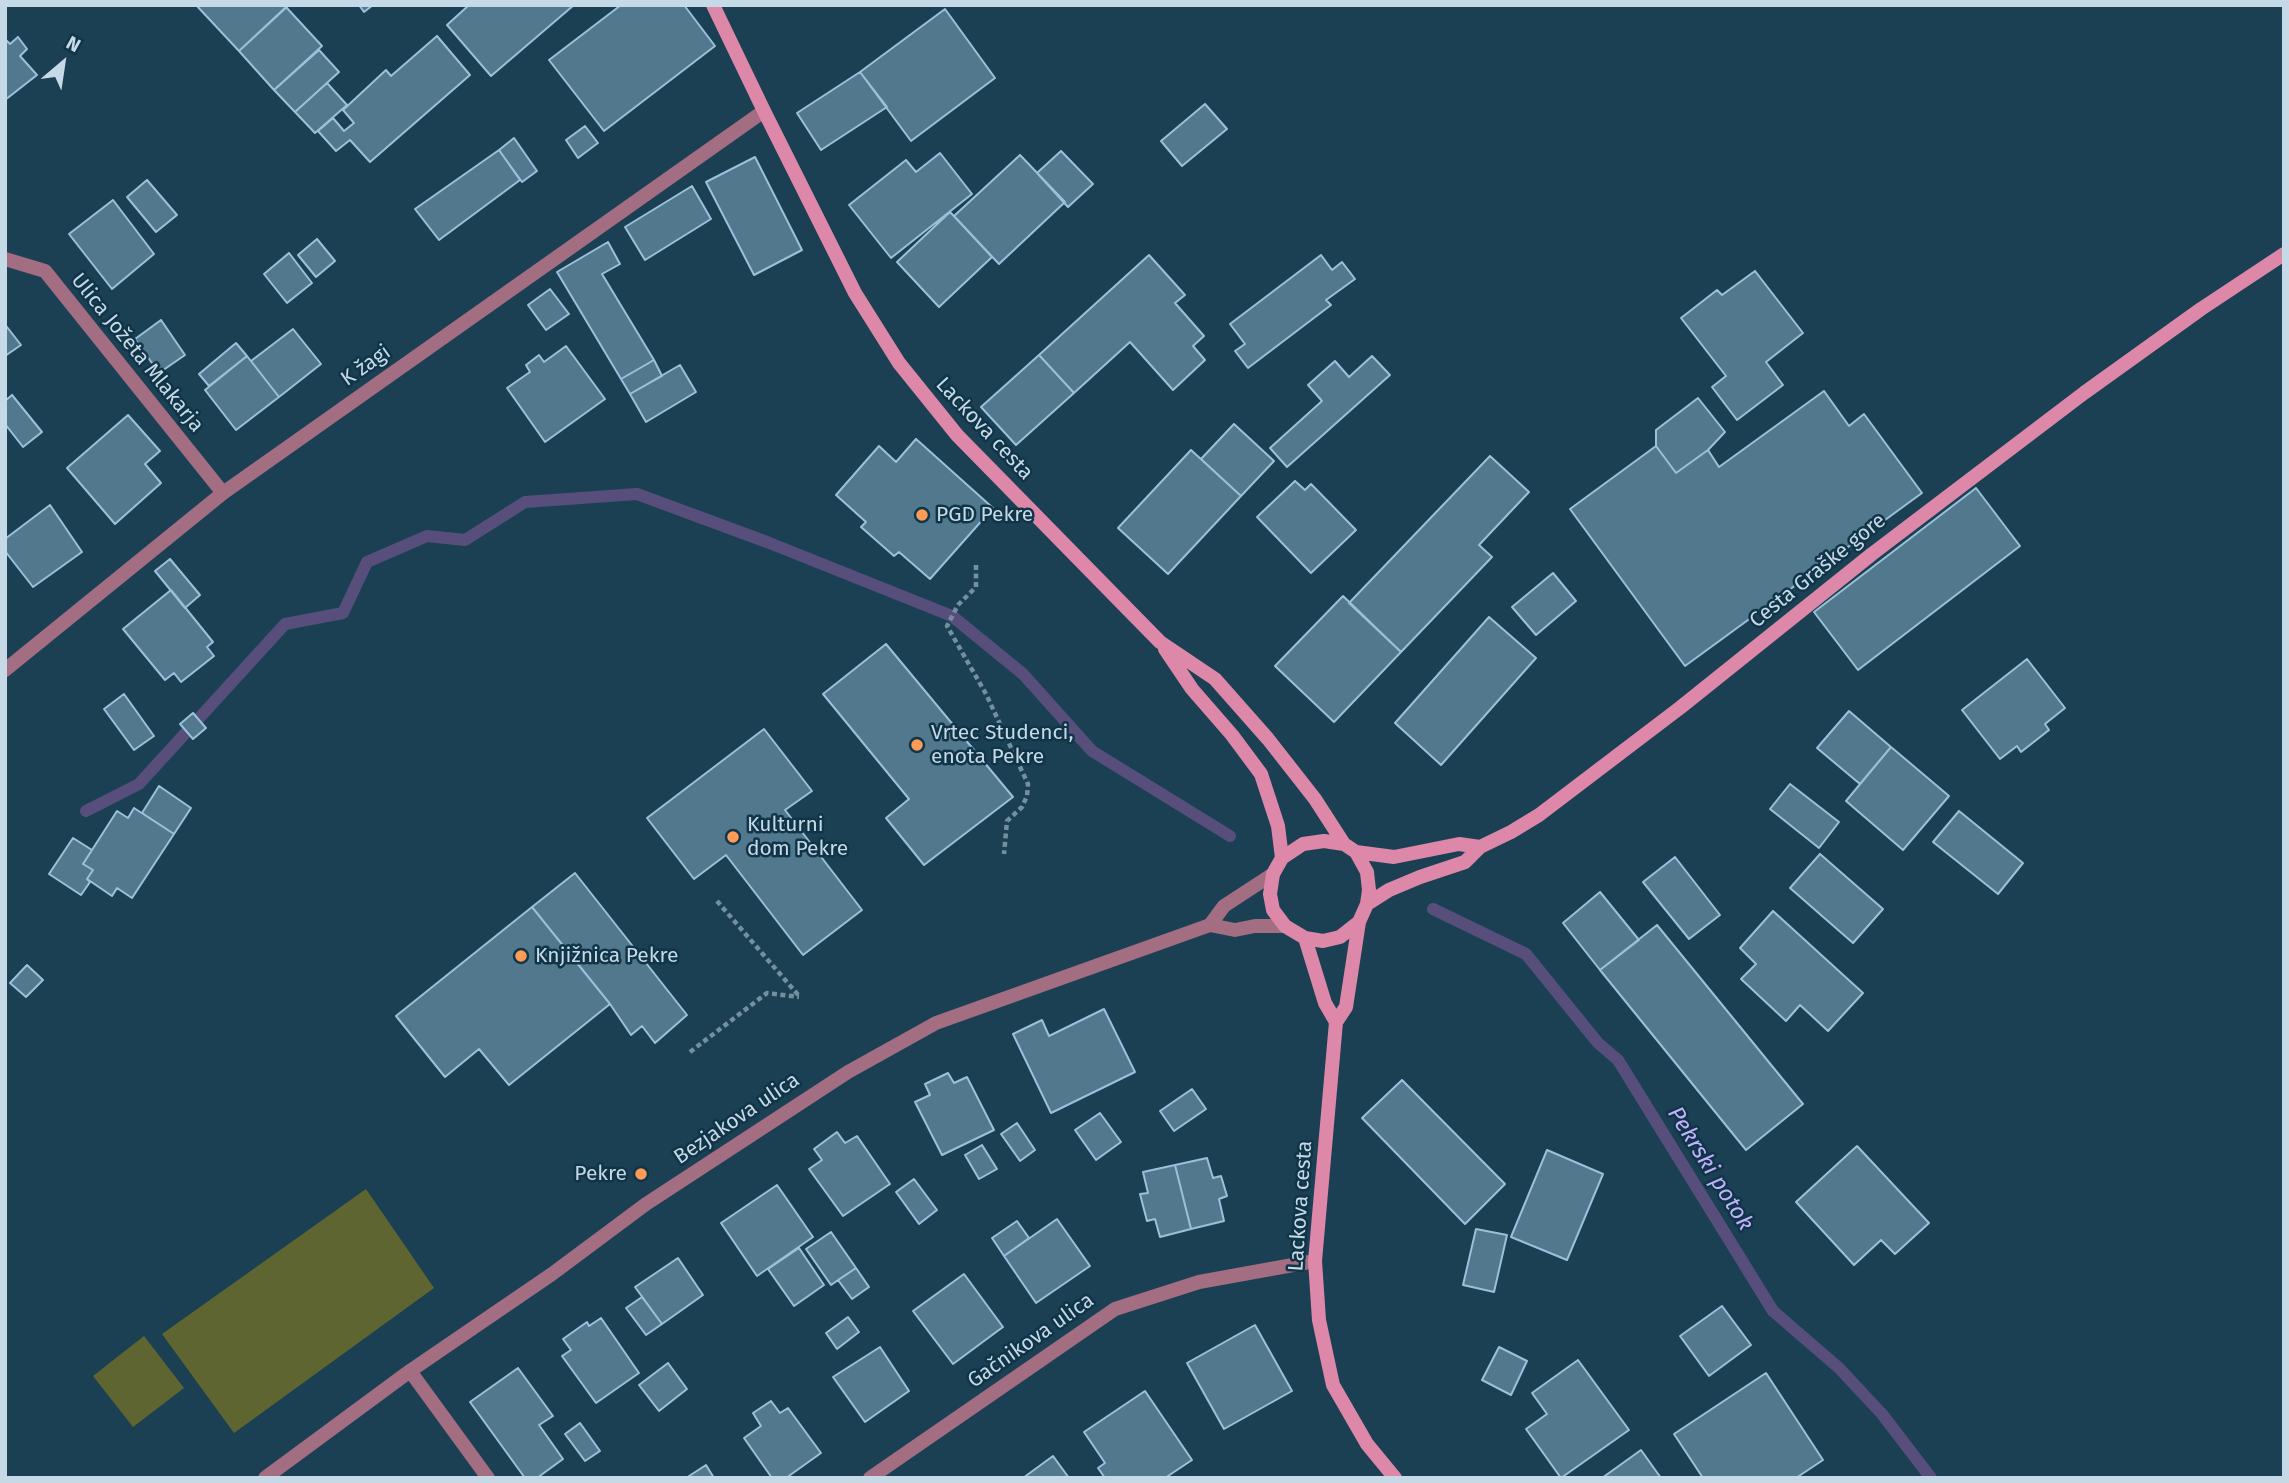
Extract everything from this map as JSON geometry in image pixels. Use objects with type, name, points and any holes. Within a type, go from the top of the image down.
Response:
[{"type":"street","name":"Lackova cesta","points":[[713,5],[855,293],[898,363],[957,435],[1160,642],[1215,679],[1268,739],[1350,848]]},
{"type":"street","name":"K žagi","points":[[5,670],[223,493],[764,111]]},
{"type":"street","name":"Cesta Graške gore","points":[[1350,848],[1394,857],[1459,844],[1480,847],[1511,832],[1549,808],[1665,721],[1872,554],[2039,427],[2201,309],[2284,254]]},
{"type":"street","name":"Ulica Jožeta Mlakarja","points":[[5,259],[45,271],[223,493]]},
{"type":"street","points":[[1160,642],[1192,689],[1261,774],[1278,826],[1282,858]]},
{"type":"street","points":[[1324,841],[1350,848],[1367,872],[1370,890],[1359,922],[1340,937],[1323,941],[1305,938],[1285,926],[1273,910],[1270,894],[1273,874],[1282,858],[1303,844],[1324,841]]},
{"type":"street","points":[[1367,904],[1389,890],[1465,862],[1480,847]]},
{"type":"street","name":"Bezjakova ulica","points":[[265,1478],[410,1371],[552,1274],[646,1204],[848,1072],[936,1023],[1210,925],[1224,906],[1273,874]]},
{"type":"street","name":"Lackova cesta","points":[[1359,922],[1346,1007],[1336,1022],[1315,1261],[1320,1320],[1333,1385],[1367,1444],[1395,1478]]},
{"type":"street","points":[[1210,925],[1236,930],[1255,926],[1285,926]]},
{"type":"street","points":[[1305,938],[1325,1003],[1336,1022]]},
{"type":"street","name":"Gačnikova ulica","points":[[870,1478],[1115,1309],[1199,1282],[1315,1261]]},
{"type":"street","points":[[410,1371],[488,1478]]},
{"type":"path","points":[[976,565],[976,587],[958,605],[947,626],[986,694],[1027,784],[1023,807],[1007,821],[1004,854]]},
{"type":"path","points":[[690,1052],[767,993],[799,997],[717,901]]},
{"type":"green space","points":[[366,1189],[434,1288],[234,1433],[162,1334]]},
{"type":"green space","points":[[144,1336],[184,1388],[133,1427],[93,1376]]},
{"type":"building","points":[[196,5],[289,5],[239,51]]},
{"type":"building","points":[[359,5],[373,5],[364,12]]},
{"type":"building","points":[[469,5],[574,5],[491,76],[447,25]]},
{"type":"building","points":[[621,5],[684,5],[715,46],[604,131],[549,60]]},
{"type":"building","points":[[286,7],[322,46],[274,90],[239,51]]},
{"type":"building","points":[[945,9],[995,78],[911,141],[860,72]]},
{"type":"building","points":[[437,36],[470,75],[370,162],[350,140],[336,151],[318,131],[333,118],[344,131],[354,123],[343,110],[386,70],[391,76]]},
{"type":"building","points":[[18,37],[27,49],[20,56],[37,75],[5,100],[5,39],[10,44]]},
{"type":"building","points":[[319,50],[339,72],[295,112],[274,90]]},
{"type":"building","points":[[860,72],[887,107],[821,150],[797,113]]},
{"type":"building","points":[[327,83],[347,105],[315,133],[295,112]]},
{"type":"building","points":[[1205,104],[1227,129],[1182,166],[1161,141]]},
{"type":"building","points":[[585,126],[598,143],[578,158],[566,140]]},
{"type":"building","points":[[514,138],[537,171],[522,182],[499,150]]},
{"type":"building","points":[[499,150],[520,180],[439,240],[415,209]]},
{"type":"building","points":[[1061,151],[1093,184],[1068,207],[1037,173]]},
{"type":"building","points":[[940,153],[972,194],[891,258],[849,205],[906,160],[916,172]]},
{"type":"building","points":[[1020,155],[1065,202],[999,264],[954,216]]},
{"type":"building","points":[[755,157],[802,250],[754,275],[706,182]]},
{"type":"building","points":[[147,180],[177,215],[156,232],[127,197]]},
{"type":"building","points":[[692,186],[711,219],[645,260],[625,227]]},
{"type":"building","points":[[113,200],[154,254],[112,289],[69,234]]},
{"type":"building","points":[[950,212],[992,257],[939,307],[897,262]]},
{"type":"building","points":[[317,239],[335,261],[316,277],[298,255]]},
{"type":"building","points":[[608,242],[620,264],[602,274],[654,360],[621,379],[557,272]]},
{"type":"building","points":[[289,253],[312,283],[287,303],[264,274]]},
{"type":"building","points":[[1149,255],[1185,295],[1175,303],[1204,336],[1193,346],[1205,360],[1173,390],[1130,342],[1074,393],[1039,355]]},
{"type":"building","points":[[1321,255],[1332,270],[1342,262],[1355,279],[1326,300],[1331,305],[1248,368],[1235,351],[1245,344],[1230,324]]},
{"type":"building","points":[[1755,271],[1803,333],[1766,362],[1783,385],[1737,420],[1712,387],[1726,376],[1681,318],[1717,290],[1722,295]]},
{"type":"building","points":[[550,289],[569,314],[546,330],[528,305]]},
{"type":"building","points":[[161,320],[185,355],[159,373],[135,339]]},
{"type":"building","points":[[7,327],[21,345],[5,356],[5,329]]},
{"type":"building","points":[[293,329],[321,364],[279,397],[251,361]]},
{"type":"building","points":[[236,343],[247,356],[209,386],[199,374]]},
{"type":"building","points":[[566,346],[605,399],[545,442],[507,388],[530,372],[526,365],[539,355],[544,362]]},
{"type":"building","points":[[1039,355],[1074,393],[1016,445],[981,407]]},
{"type":"building","points":[[247,356],[279,397],[236,430],[205,390]]},
{"type":"building","points":[[1372,356],[1390,375],[1287,467],[1270,448],[1322,401],[1308,385],[1335,361],[1349,377]]},
{"type":"building","points":[[654,360],[662,376],[630,394],[621,379]]},
{"type":"building","points":[[680,365],[696,392],[646,422],[630,394]]},
{"type":"building","points":[[1824,391],[1849,426],[1864,414],[1922,493],[1685,666],[1570,509],[1656,446],[1676,473],[1708,450],[1719,467]]},
{"type":"building","points":[[12,395],[42,432],[23,447],[5,424],[5,401]]},
{"type":"building","points":[[1698,398],[1725,432],[1708,450],[1676,473],[1656,446],[1656,430]]},
{"type":"building","points":[[128,415],[160,451],[145,464],[161,483],[115,524],[67,468]]},
{"type":"building","points":[[1234,424],[1274,461],[1241,496],[1201,459]]},
{"type":"building","name":"PGD Pekre","points":[[916,439],[993,508],[930,579],[899,552],[894,556],[861,527],[866,522],[836,495],[879,446],[896,462]]},
{"type":"building","points":[[1191,450],[1241,496],[1168,574],[1118,528]]},
{"type":"building","points":[[1490,456],[1529,492],[1479,545],[1492,557],[1401,652],[1349,603]]},
{"type":"building","points":[[1295,481],[1305,490],[1311,484],[1356,530],[1311,573],[1257,517]]},
{"type":"building","points":[[1976,488],[2020,546],[1858,670],[1814,612]]},
{"type":"building","points":[[50,505],[82,552],[33,587],[5,551],[5,539]]},
{"type":"building","points":[[170,559],[200,595],[185,608],[155,571]]},
{"type":"building","points":[[1553,573],[1576,601],[1536,635],[1512,607]]},
{"type":"building","points":[[171,590],[213,642],[207,647],[214,656],[181,682],[174,673],[165,680],[123,629]]},
{"type":"building","points":[[1343,596],[1401,652],[1334,722],[1275,666]]},
{"type":"building","points":[[1489,617],[1536,658],[1441,765],[1395,723]]},
{"type":"building","name":"Vrtec Studenci, enota Pekre","points":[[886,644],[1013,797],[924,865],[886,818],[909,799],[823,694]]},
{"type":"building","points":[[2027,659],[2065,708],[2045,724],[2049,730],[2021,752],[2017,746],[2000,759],[1962,710]]},
{"type":"building","points":[[124,694],[154,736],[134,750],[104,709]]},
{"type":"building","points":[[1849,711],[1891,747],[1860,784],[1817,748]]},
{"type":"building","points":[[193,713],[206,728],[193,739],[180,724]]},
{"type":"building","name":"Kulturni dom Pekre","points":[[764,729],[812,791],[785,810],[862,910],[803,955],[726,855],[694,879],[647,818]]},
{"type":"building","points":[[1891,747],[1949,796],[1903,850],[1846,801]]},
{"type":"building","points":[[1790,784],[1839,822],[1819,848],[1770,809]]},
{"type":"building","points":[[159,786],[191,808],[174,834],[142,813]]},
{"type":"building","points":[[134,808],[174,834],[132,898],[117,888],[112,896],[87,879],[93,870],[83,864],[117,811],[128,818]]},
{"type":"building","points":[[1959,811],[2023,863],[1998,894],[1933,842]]},
{"type":"building","points":[[73,838],[92,850],[83,864],[93,870],[87,879],[90,882],[81,895],[49,874]]},
{"type":"building","points":[[1820,854],[1883,909],[1853,943],[1790,888]]},
{"type":"building","points":[[1675,857],[1720,915],[1689,939],[1643,882]]},
{"type":"building","points":[[575,873],[687,1015],[655,1043],[642,1026],[631,1035],[610,1004],[532,907]]},
{"type":"building","points":[[1600,892],[1639,940],[1600,970],[1563,923]]},
{"type":"building","name":"Knjižnica Pekre","points":[[532,907],[610,1004],[509,1085],[479,1049],[445,1077],[396,1016]]},
{"type":"building","points":[[1773,911],[1863,993],[1828,1031],[1800,1005],[1786,1021],[1741,979],[1756,964],[1740,948]]},
{"type":"building","points":[[1657,925],[1803,1104],[1746,1150],[1600,970]]},
{"type":"building","points":[[27,965],[43,980],[26,997],[10,983]]},
{"type":"building","points":[[1104,1009],[1135,1072],[1051,1113],[1013,1034],[1042,1020],[1049,1036]]},
{"type":"building","points":[[948,1073],[954,1083],[967,1077],[994,1130],[942,1155],[915,1102],[930,1095],[925,1084]]},
{"type":"building","points":[[1402,1080],[1505,1184],[1465,1224],[1362,1118]]},
{"type":"building","points":[[1192,1089],[1206,1109],[1174,1131],[1160,1111]]},
{"type":"building","points":[[1100,1113],[1121,1142],[1096,1160],[1075,1130]]},
{"type":"building","points":[[1017,1123],[1035,1150],[1020,1161],[1001,1134]]},
{"type":"building","points":[[837,1132],[845,1143],[857,1136],[890,1184],[843,1216],[809,1169],[822,1160],[814,1149]]},
{"type":"building","points":[[982,1145],[997,1169],[979,1179],[965,1155]]},
{"type":"building","points":[[1857,1146],[1929,1223],[1895,1254],[1881,1240],[1854,1265],[1796,1202]]},
{"type":"building","points":[[1547,1150],[1603,1174],[1567,1260],[1511,1237]]},
{"type":"building","points":[[1207,1158],[1213,1178],[1221,1176],[1227,1196],[1219,1199],[1224,1221],[1191,1229],[1175,1165]]},
{"type":"building","points":[[1175,1165],[1191,1229],[1160,1237],[1155,1219],[1147,1221],[1140,1194],[1148,1193],[1143,1172]]},
{"type":"building","points":[[914,1179],[937,1210],[919,1224],[896,1192]]},
{"type":"building","points":[[777,1185],[813,1237],[757,1276],[721,1223]]},
{"type":"building","points":[[1057,1219],[1090,1266],[1036,1303],[1004,1256]]},
{"type":"building","points":[[1017,1221],[1029,1238],[1004,1256],[992,1238]]},
{"type":"building","points":[[1476,1229],[1507,1235],[1494,1292],[1463,1285]]},
{"type":"building","points":[[831,1232],[856,1268],[831,1285],[806,1249]]},
{"type":"building","points":[[799,1248],[824,1285],[794,1306],[768,1269]]},
{"type":"building","points":[[678,1258],[703,1295],[662,1324],[635,1287]]},
{"type":"building","points":[[856,1268],[869,1287],[852,1299],[838,1280]]},
{"type":"building","points":[[964,1274],[1003,1327],[953,1364],[913,1311]]},
{"type":"building","points":[[642,1297],[662,1324],[646,1335],[626,1308]]},
{"type":"building","points":[[1722,1306],[1751,1345],[1709,1376],[1680,1336]]},
{"type":"building","points":[[848,1317],[859,1332],[837,1349],[826,1333]]},
{"type":"building","points":[[601,1318],[639,1373],[596,1403],[562,1356],[571,1350],[563,1339],[587,1322],[589,1326]]},
{"type":"building","points":[[1255,1325],[1292,1391],[1224,1429],[1187,1363]]},
{"type":"building","points":[[880,1347],[909,1391],[865,1422],[833,1377]]},
{"type":"building","points":[[1499,1347],[1527,1361],[1511,1395],[1482,1380]]},
{"type":"building","points":[[1578,1360],[1629,1430],[1561,1478],[1526,1429],[1547,1414],[1532,1393]]},
{"type":"building","points":[[668,1363],[687,1389],[659,1411],[639,1385]]},
{"type":"building","points":[[518,1368],[553,1416],[539,1425],[563,1459],[537,1478],[525,1478],[470,1402]]},
{"type":"building","points":[[1766,1373],[1823,1460],[1796,1478],[1703,1478],[1674,1434]]},
{"type":"building","points":[[1145,1391],[1192,1460],[1165,1478],[1105,1478],[1098,1468],[1105,1463],[1084,1432]]},
{"type":"building","points":[[771,1401],[780,1413],[788,1408],[821,1453],[786,1478],[772,1478],[744,1438],[761,1426],[753,1413]]},
{"type":"building","points":[[580,1423],[600,1451],[585,1461],[565,1434]]},
{"type":"building","points":[[1641,1450],[1661,1478],[1602,1478]]},
{"type":"building","points":[[1053,1456],[1069,1478],[1023,1478]]},
{"type":"building","points":[[706,1465],[714,1478],[686,1478]]},
{"type":"waterway","points":[[86,811],[139,784],[285,624],[343,613],[367,562],[427,536],[465,540],[525,502],[637,494],[767,542],[952,616],[1023,674],[1092,751],[1230,836]]},
{"type":"waterway","name":"Pekrski potok","points":[[1433,909],[1526,954],[1598,1043],[1618,1060],[1773,1311],[1839,1368],[1882,1414],[1931,1478]]},
{"type":"place","name":"PGD Pekre","points":[[922,515]]},
{"type":"place","name":"Vrtec Studenci, enota Pekre","points":[[917,745]]},
{"type":"place","name":"Kulturni dom Pekre","points":[[733,837]]},
{"type":"place","name":"Knjižnica Pekre","points":[[521,956]]},
{"type":"place","name":"Pekre","points":[[641,1174]]}]
